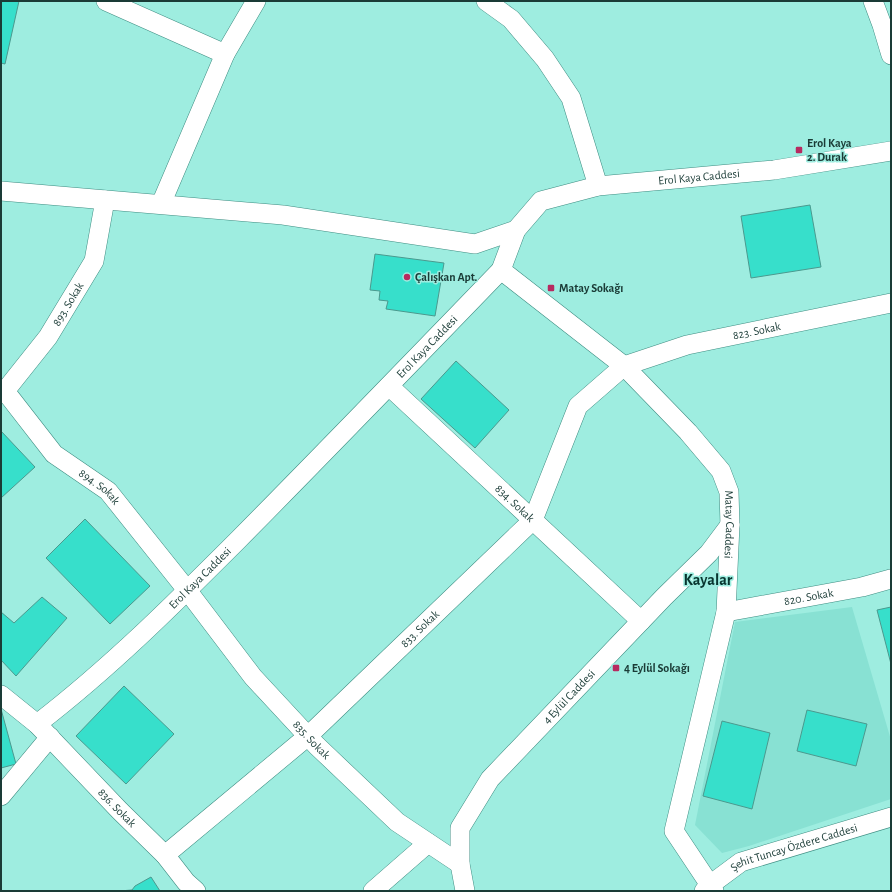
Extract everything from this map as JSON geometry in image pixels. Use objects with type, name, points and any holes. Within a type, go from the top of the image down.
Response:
[{"type":"street","points":[[106,1],[225,54]]},
{"type":"street","points":[[161,204],[225,54],[256,1]]},
{"type":"street","points":[[486,1],[511,19],[544,59],[571,98],[598,186]]},
{"type":"street","points":[[873,1],[891,55]]},
{"type":"street","name":"Erol Kaya Caddesi","points":[[1,796],[44,730],[66,702],[150,627],[315,463],[501,270],[516,230],[541,201],[598,186],[774,170],[891,151]]},
{"type":"street","points":[[1,191],[283,215],[475,244],[516,230]]},
{"type":"street","name":"893. Sokak","points":[[3,392],[48,337],[94,261],[104,200]]},
{"type":"street","name":"Matay Caddesi","points":[[501,270],[624,366],[688,432],[721,471],[729,492],[730,525],[726,612],[674,832],[709,889]]},
{"type":"street","name":"823. Sokak","points":[[624,366],[687,345],[891,303]]},
{"type":"street","name":"833. Sokak","points":[[165,855],[308,736],[533,520],[578,406],[624,366]]},
{"type":"street","name":"834. Sokak","points":[[389,386],[641,621]]},
{"type":"street","name":"894. Sokak","points":[[3,392],[54,454],[108,491],[187,590]]},
{"type":"street","name":"4 Eylül Caddesi","points":[[465,891],[460,864],[460,828],[490,779],[664,597],[709,553],[730,525]]},
{"type":"street","name":"820. Sokak","points":[[726,612],[862,587],[891,579]]},
{"type":"street","name":"835. Sokak","points":[[187,590],[253,677],[323,752],[397,822],[460,864]]},
{"type":"street","name":"836. Sokak","points":[[1,695],[44,730],[120,811],[165,855],[186,882],[196,891]]},
{"type":"street","name":"Şehit Tuncay Özdere Caddesi","points":[[709,889],[741,862],[891,818]]},
{"type":"street","points":[[373,891],[428,843]]},
{"type":"shaded area","points":[[852,607],[891,740],[891,799],[749,846],[722,853],[695,825],[735,622]]},
{"type":"building","points":[[1,1],[19,1],[5,64],[1,63]]},
{"type":"building","points":[[810,205],[821,267],[751,278],[741,216]]},
{"type":"building","name":"Çalışkan Apt.","points":[[375,254],[444,263],[435,316],[386,309],[388,301],[379,300],[380,291],[370,290]]},
{"type":"building","points":[[456,361],[509,410],[475,448],[421,399]]},
{"type":"building","points":[[1,431],[35,467],[1,498]]},
{"type":"building","points":[[85,519],[150,586],[110,624],[46,558]]},
{"type":"building","points":[[42,597],[67,618],[16,676],[1,660],[1,612],[14,623]]},
{"type":"building","points":[[891,607],[891,664],[877,610]]},
{"type":"building","points":[[124,686],[174,734],[126,784],[76,736]]},
{"type":"building","points":[[1,709],[16,764],[1,768]]},
{"type":"building","points":[[807,710],[867,724],[856,766],[797,751]]},
{"type":"building","points":[[722,721],[770,733],[752,809],[703,796]]},
{"type":"building","points":[[151,877],[160,891],[119,891],[132,890],[135,886]]},
{"type":"place","name":"Erol Kaya 2. Durak","points":[[799,150]]},
{"type":"place","name":"Çalışkan Apt.","points":[[407,277]]},
{"type":"place","name":"Matay Sokağı","points":[[551,288]]},
{"type":"place","name":"4 Eylül Sokağı","points":[[616,668]]},
{"type":"district","name":"Kayalar","points":[[708,580]]}]
